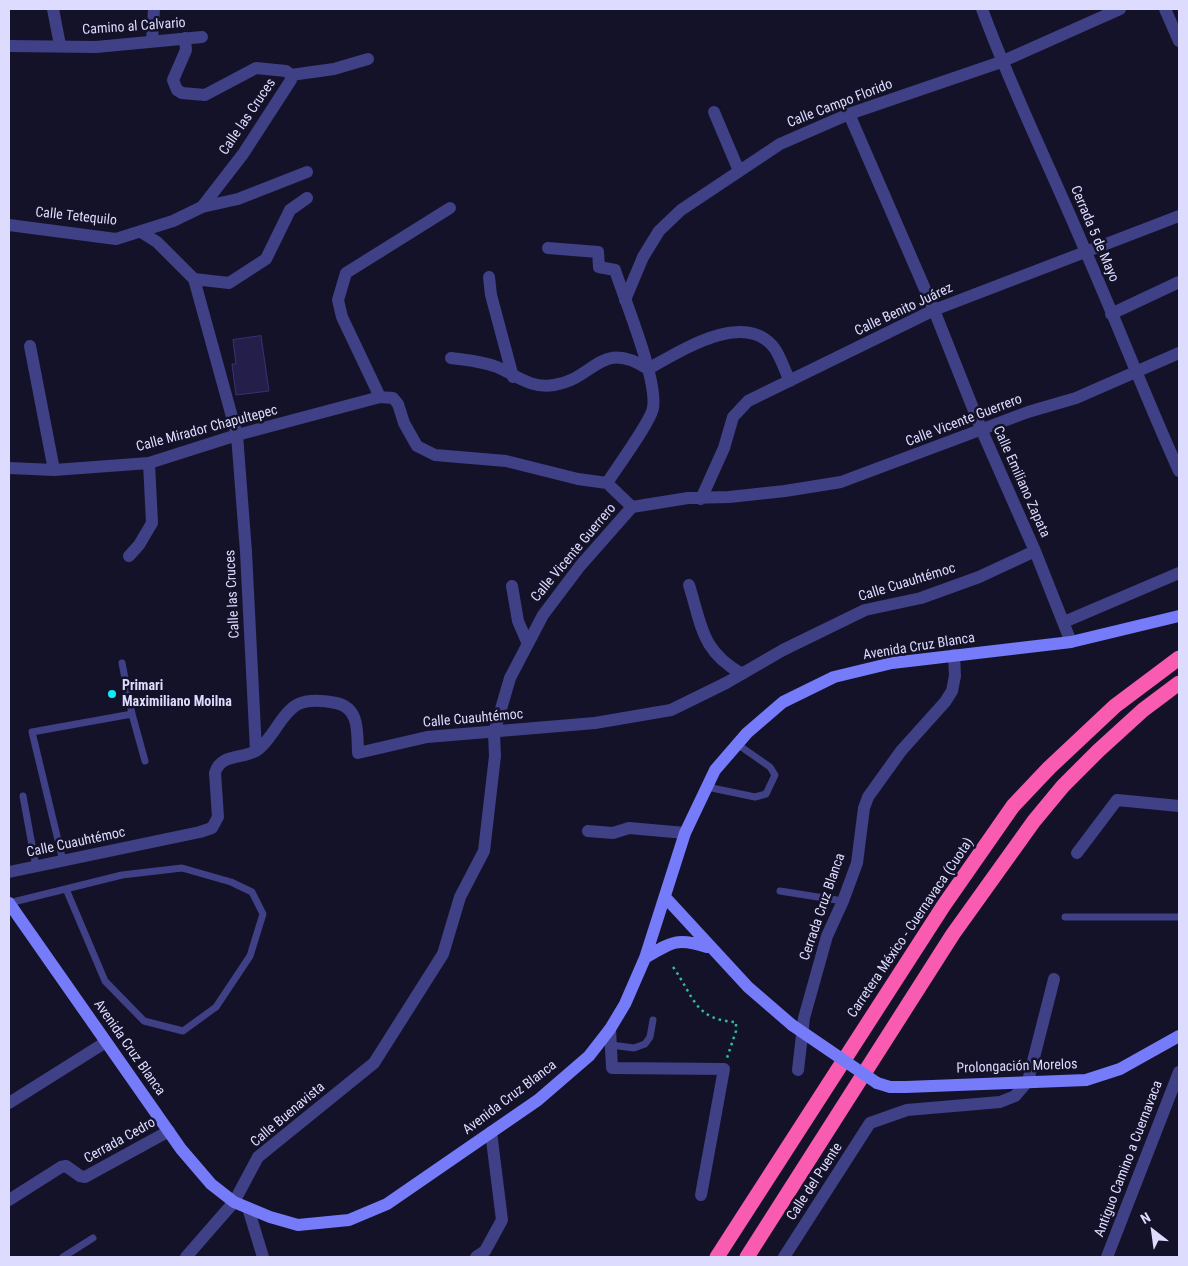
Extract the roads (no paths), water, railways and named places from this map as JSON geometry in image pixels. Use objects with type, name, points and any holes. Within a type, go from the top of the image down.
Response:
[{"type":"highway","name":"Carretera México - Cuernavaca (Cuota)","points":[[717,1257],[944,905],[1013,806],[1049,768],[1108,712],[1179,658]]},
{"type":"highway","points":[[747,1257],[953,934],[1034,821],[1063,786],[1098,751],[1143,710],[1179,683]]},
{"type":"main road","name":"Avenida Cruz Blanca","points":[[9,903],[169,1131],[211,1184],[234,1202],[298,1225],[349,1220],[387,1204],[538,1100],[589,1056],[610,1029],[625,1004],[645,958],[685,833],[715,770],[747,733],[783,702],[834,677],[892,663],[1071,642],[1179,616]]},
{"type":"main road","points":[[665,897],[710,948]]},
{"type":"main road","points":[[645,958],[667,945],[686,940],[710,948]]},
{"type":"main road","name":"Prolongación Morelos","points":[[710,948],[748,987],[792,1025],[877,1083],[890,1087],[1086,1080],[1120,1069],[1179,1036]]},
{"type":"street","points":[[53,9],[60,45]]},
{"type":"street","points":[[152,42],[154,9]]},
{"type":"street","name":"Cerrada 5 de Mayo","points":[[982,9],[1001,62],[1086,250],[1135,372],[1179,470]]},
{"type":"street","name":"Calle Campo Florido","points":[[625,300],[643,258],[659,231],[681,210],[780,144],[849,114],[1001,62],[1120,9]]},
{"type":"street","points":[[1165,9],[1179,41]]},
{"type":"street","name":"Camino al Calvario","points":[[9,46],[60,45],[96,47],[202,37]]},
{"type":"street","name":"Calle las Cruces","points":[[140,232],[173,221],[202,207],[243,154],[290,80],[291,75],[286,71],[256,68],[205,95],[182,93],[177,90],[173,80],[186,50],[185,38]]},
{"type":"street","points":[[291,75],[326,71],[368,59]]},
{"type":"street","points":[[714,112],[739,171]]},
{"type":"street","name":"Calle Emiliano Zapata","points":[[849,114],[934,310],[982,431],[1035,551],[1071,642]]},
{"type":"street","points":[[202,207],[238,199],[307,172]]},
{"type":"street","points":[[140,232],[157,242],[194,279],[229,283],[266,259],[290,210],[307,198]]},
{"type":"street","points":[[380,397],[342,317],[338,300],[346,273],[450,208]]},
{"type":"street","name":"Calle Benito Juárez","points":[[701,499],[724,448],[733,417],[748,401],[934,310],[1086,250],[1179,216]]},
{"type":"street","name":"Calle Tetequilo","points":[[9,225],[116,239],[140,232]]},
{"type":"street","points":[[548,248],[598,252],[600,266],[615,270],[648,369],[654,391],[653,410],[607,483],[632,507]]},
{"type":"street","points":[[489,277],[490,295],[513,376]]},
{"type":"street","name":"Calle las Cruces","points":[[194,279],[237,435],[246,552],[256,751]]},
{"type":"street","points":[[1111,314],[1179,282]]},
{"type":"street","points":[[648,369],[717,334],[736,332],[764,340],[774,349],[790,381]]},
{"type":"street","points":[[30,346],[54,470]]},
{"type":"street","name":"Calle Vicente Guerrero","points":[[374,1063],[443,954],[460,896],[484,851],[495,756],[494,732],[510,678],[543,614],[580,566],[632,507],[688,498],[701,499],[785,491],[841,482],[982,431],[1028,412],[1076,398],[1179,352]]},
{"type":"street","points":[[451,358],[474,360],[496,367],[523,382],[538,386],[554,386],[575,378],[602,360],[622,357],[634,360],[648,369]]},
{"type":"street","name":"Calle Mirador Chapultepec","points":[[9,468],[54,470],[149,463],[237,435],[380,397]]},
{"type":"street","name":"Calle Vicente Guerrero","points":[[380,397],[393,398],[398,404],[404,423],[417,446],[434,455],[506,461],[578,479],[607,483]]},
{"type":"street","points":[[129,556],[139,545],[152,523],[149,463]]},
{"type":"street","name":"Calle Cuauhtémoc","points":[[9,872],[212,828],[218,818],[214,773],[216,766],[222,761],[256,751],[268,740],[291,708],[302,701],[318,699],[344,705],[352,711],[357,723],[358,753],[427,737],[595,723],[671,710],[742,674],[783,650],[865,610],[921,598],[979,577],[1035,551]]},
{"type":"street","points":[[1064,622],[1179,573]]},
{"type":"street","points":[[689,585],[708,646],[723,664],[742,674]]},
{"type":"street","points":[[512,586],[518,621],[527,642]]},
{"type":"street","name":"Cerrada Cruz Blanca","points":[[798,1070],[804,1018],[827,936],[857,863],[864,808],[868,797],[902,751],[945,702],[952,691],[956,676],[954,655]]},
{"type":"street","points":[[1077,853],[1117,800],[1179,806]]},
{"type":"street","points":[[588,831],[613,833],[629,828],[685,833]]},
{"type":"street","points":[[1028,1081],[1054,979]]},
{"type":"street","points":[[610,1029],[612,1068],[724,1069],[701,1196]]},
{"type":"street","points":[[9,1103],[106,1042]]},
{"type":"street","name":"Calle Buenavista","points":[[186,1257],[234,1202],[258,1157],[374,1063]]},
{"type":"street","name":"Antiguo Camino a Cuernavaca","points":[[1107,1257],[1179,1072]]},
{"type":"street","name":"Calle del Puente","points":[[784,1257],[870,1123],[907,1110],[1000,1102],[1015,1096],[1028,1081]]},
{"type":"street","name":"Cerrada Cedro","points":[[9,1200],[61,1167],[66,1166],[80,1176],[85,1177],[169,1131]]},
{"type":"street","points":[[476,1257],[485,1251],[502,1220],[491,1132]]},
{"type":"street","points":[[248,1208],[263,1257]]},
{"type":"lane","points":[[122,663],[132,714],[145,761]]},
{"type":"lane","points":[[63,861],[32,732],[132,714]]},
{"type":"lane","points":[[707,787],[755,797],[766,794],[775,775],[770,767],[737,744]]},
{"type":"lane","points":[[23,796],[36,867]]},
{"type":"lane","points":[[9,903],[122,875],[182,868],[231,882],[252,892],[263,914],[250,956],[221,1000],[216,1007],[183,1031],[144,1021],[105,982],[66,889]]},
{"type":"lane","points":[[780,891],[843,901]]},
{"type":"lane","points":[[1065,917],[1179,917]]},
{"type":"lane","points":[[611,1046],[634,1048],[645,1044],[650,1037],[653,1020]]},
{"type":"lane","points":[[63,1257],[93,1238]]},
{"type":"place","name":"Primari Maximiliano Moilna","points":[[112,694]]}]
